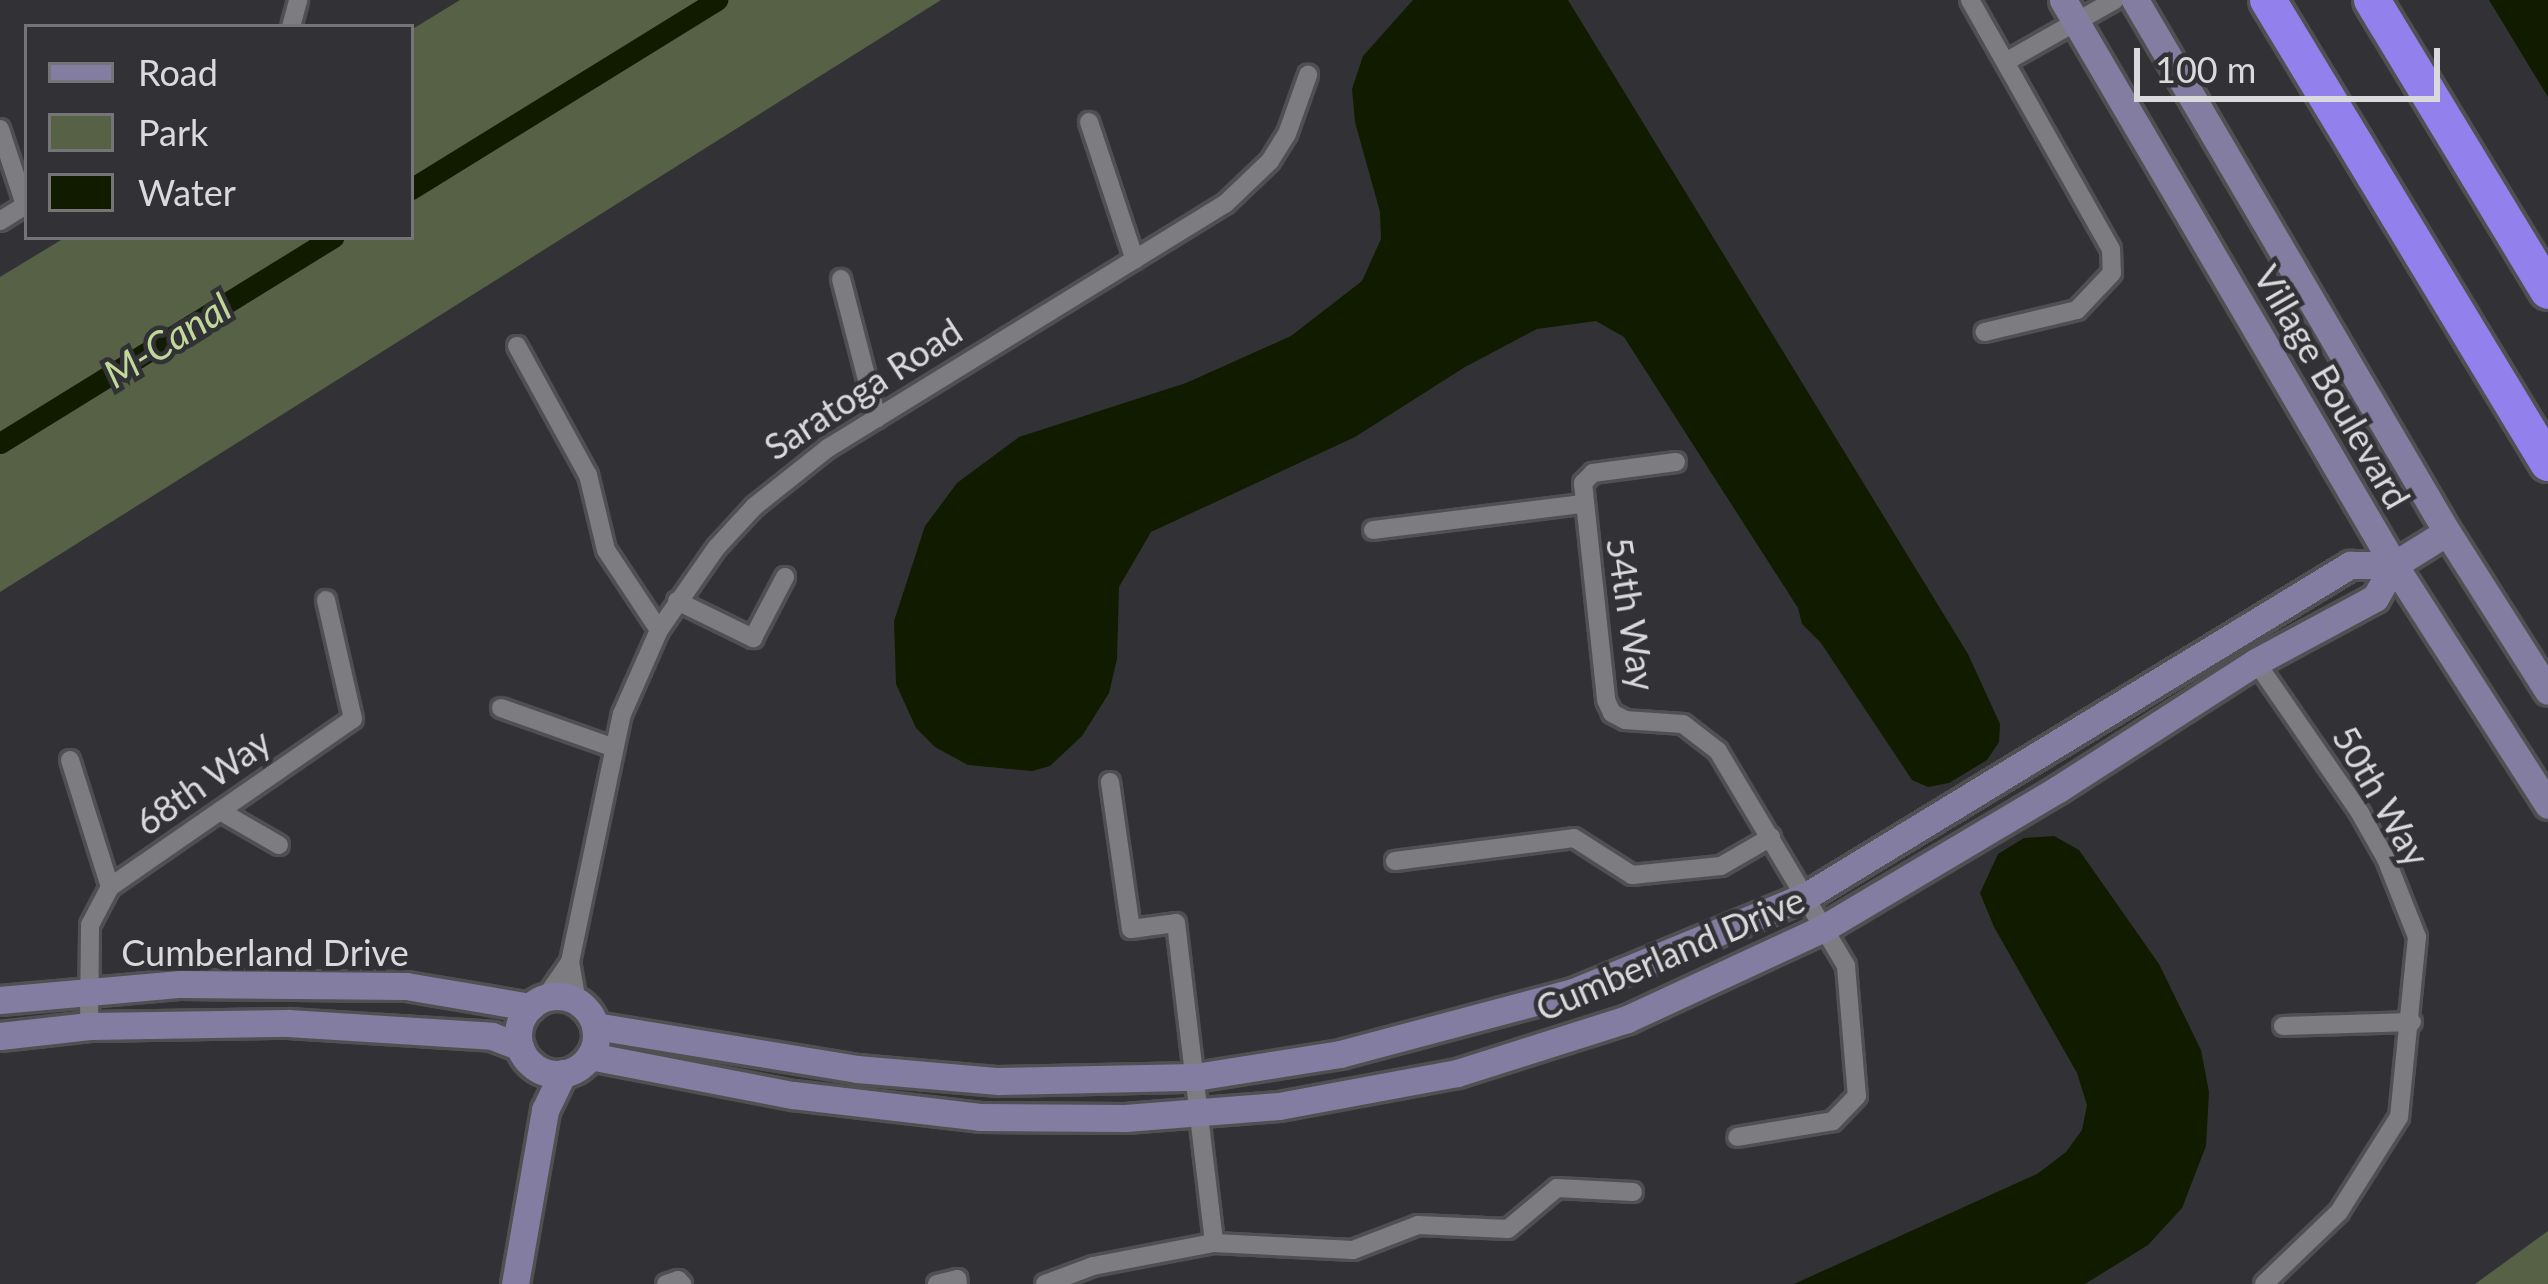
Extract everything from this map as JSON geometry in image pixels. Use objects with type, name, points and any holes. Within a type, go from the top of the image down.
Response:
[{"type":"highway","points":[[2268,0],[2548,463]]},
{"type":"highway","points":[[2372,0],[2548,291]]},
{"type":"street","points":[[1970,0],[2111,249],[2112,272],[2077,310],[1985,332]]},
{"type":"street","points":[[2007,61],[2070,12],[2115,0]]},
{"type":"street","name":"Village Boulevard","points":[[2135,0],[2447,532],[2548,691]]},
{"type":"street","name":"Village Boulevard","points":[[2070,12],[2393,565],[2548,805]]},
{"type":"street","name":"Saratoga Road","points":[[578,1002],[570,962],[612,747],[659,630],[677,601],[755,506],[798,470],[1249,184],[1287,134],[1308,75]]},
{"type":"street","points":[[1089,122],[1135,260]]},
{"type":"street","points":[[0,129],[24,199]]},
{"type":"street","points":[[842,279],[877,418]]},
{"type":"street","points":[[517,346],[588,475],[606,550],[659,630]]},
{"type":"street","name":"54th Way","points":[[1676,462],[1593,473],[1583,483],[1581,504],[1606,700],[1612,713],[1625,720],[1669,720],[1708,740],[1846,966],[1857,1096],[1833,1121],[1737,1138]]},
{"type":"street","name":"54th Way","points":[[1373,530],[1581,504]]},
{"type":"street","name":"Cumberland Drive","points":[[590,1056],[910,1112],[1125,1118],[1337,1098],[1478,1067],[1627,1019],[1816,912],[2058,790],[2256,662],[2375,598],[2393,565],[2447,532]]},
{"type":"street","name":"Cumberland Drive","points":[[596,1026],[857,1069],[975,1079],[1195,1077],[1289,1065],[1574,992],[1816,912],[2350,566],[2393,565]]},
{"type":"street","points":[[677,601],[753,638],[785,577]]},
{"type":"street","name":"68th Way","points":[[110,887],[352,719],[326,600]]},
{"type":"street","name":"50th Way","points":[[2256,662],[2386,859],[2417,937],[2399,1118],[2339,1212],[2264,1284]]},
{"type":"street","points":[[501,708],[612,747]]},
{"type":"street","points":[[70,760],[110,887],[90,925],[89,1026]]},
{"type":"street","points":[[1110,782],[1131,929],[1176,923],[1214,1243]]},
{"type":"street","points":[[220,812],[279,845]]},
{"type":"street","points":[[1395,861],[1574,838],[1632,875],[1721,866],[1771,837]]},
{"type":"street","name":"Saratoga Road","points":[[538,1002],[570,962]]},
{"type":"street","name":"Cumberland Drive","points":[[0,1000],[180,984],[406,986],[538,1002],[578,1002]]},
{"type":"street","points":[[538,1002],[519,1026],[544,1110]]},
{"type":"street","points":[[515,1284],[544,1110],[563,1073],[590,1056],[596,1026],[578,1002]]},
{"type":"street","points":[[2283,1026],[2412,1022]]},
{"type":"street","name":"Cumberland Drive","points":[[0,1036],[89,1026],[370,1025],[492,1036],[563,1073]]},
{"type":"street","points":[[1045,1284],[1093,1266],[1214,1243],[1353,1250],[1418,1225],[1508,1229],[1557,1188],[1633,1192]]},
{"type":"street","points":[[937,1284],[956,1279],[958,1284]]},
{"type":"street","points":[[666,1284],[678,1280],[682,1284]]},
{"type":"green space","points":[[460,0],[941,0],[0,592],[0,277],[61,240],[414,240],[414,28]]},
{"type":"green space","points":[[2548,1231],[2548,1284],[2475,1284]]},
{"type":"water","points":[[1413,0],[1568,0],[1968,654],[2000,724],[1999,742],[1987,760],[1949,783],[1928,787],[1912,780],[1821,643],[1802,624],[1798,608],[1624,337],[1596,321],[1537,329],[1465,367],[1355,437],[1151,532],[1119,587],[1117,659],[1109,693],[1082,736],[1050,766],[1032,771],[968,765],[935,747],[916,728],[896,684],[894,621],[925,526],[957,483],[1019,437],[1186,383],[1291,336],[1362,281],[1381,239],[1380,212],[1355,122],[1352,89],[1363,56]]},
{"type":"water","points":[[2489,0],[2548,0],[2548,97]]},
{"type":"water","points":[[2054,836],[2079,850],[2159,964],[2201,1050],[2209,1092],[2206,1146],[2182,1208],[2148,1245],[2085,1284],[1794,1284],[2037,1174],[2066,1152],[2082,1130],[2087,1105],[2077,1073],[1994,927],[1980,893],[1998,854],[2024,838]]},
{"type":"waterway","name":"M-Canal","points":[[414,187],[717,0]]},
{"type":"waterway","name":"M-Canal","points":[[0,443],[328,240]]}]
